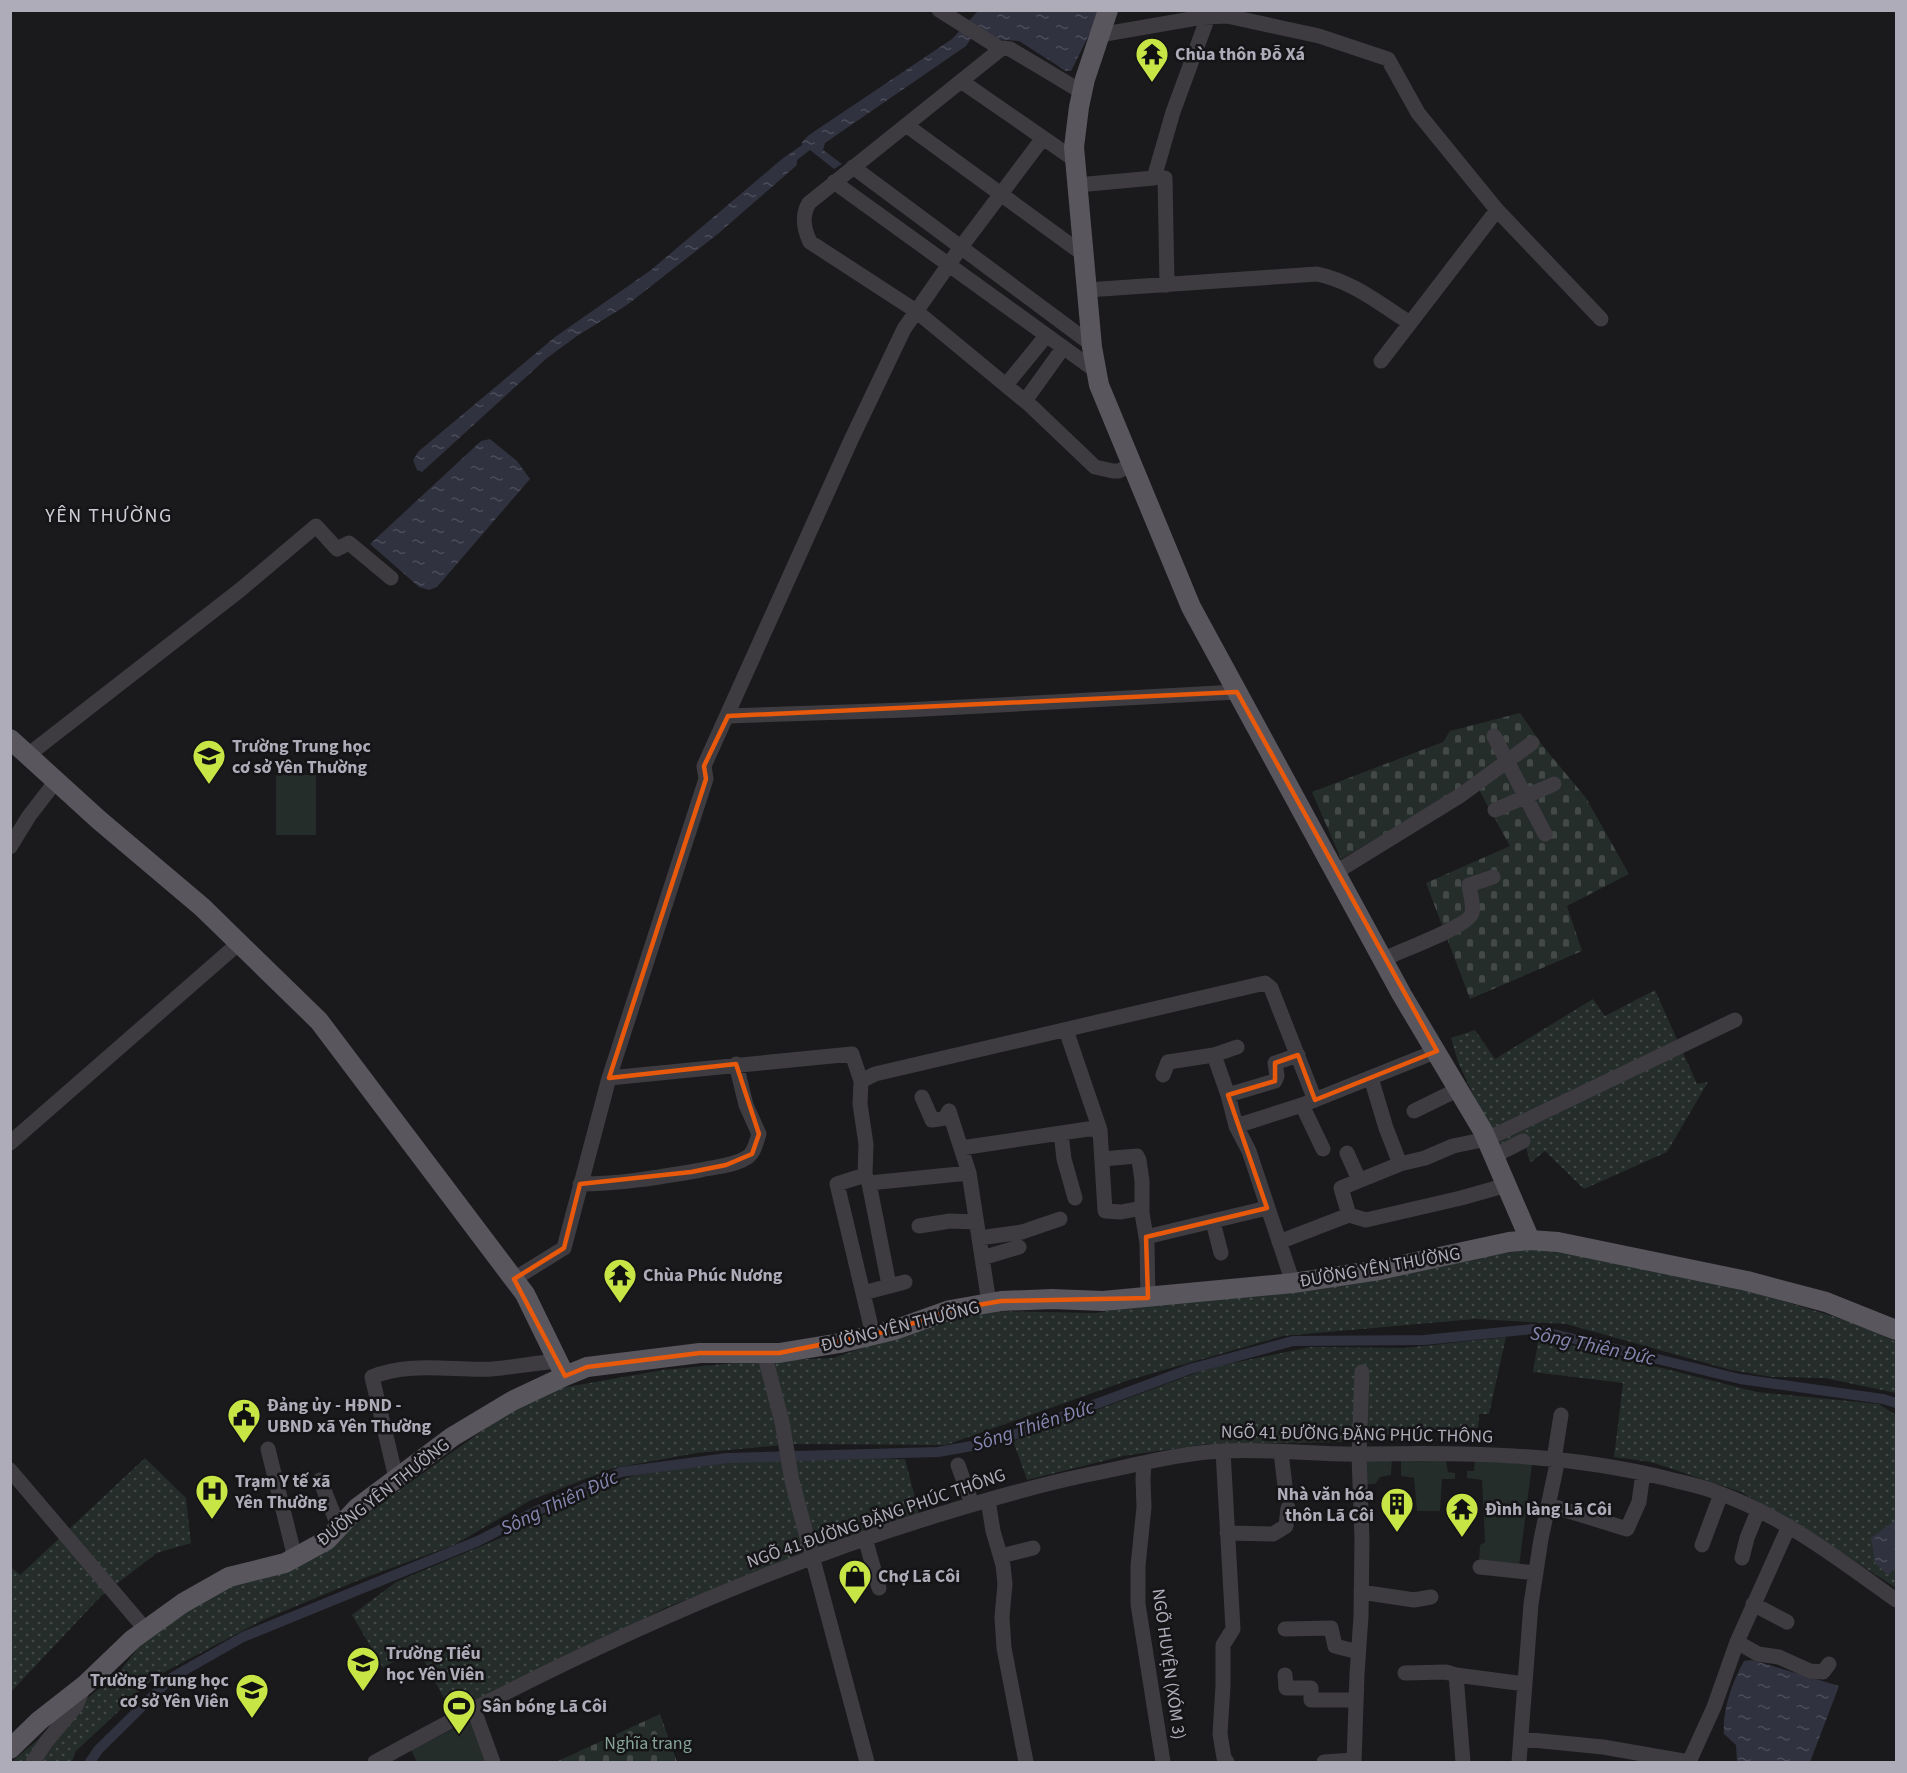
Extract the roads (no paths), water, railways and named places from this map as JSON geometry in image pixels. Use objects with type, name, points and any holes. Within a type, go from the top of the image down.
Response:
[{"type":"main road","points":[[1108,10],[1082,92],[1074,147],[1091,344],[1099,385],[1191,607],[1336,872],[1389,956],[1402,995],[1459,1089],[1490,1148],[1530,1240]]},
{"type":"main road","points":[[10,739],[99,820],[202,907],[319,1021],[525,1294],[561,1368]]},
{"type":"main road","name":"ĐƯỜNG YÊN THƯỜNG","points":[[10,1749],[40,1720],[86,1684],[133,1639],[183,1603],[229,1577],[285,1563],[327,1540],[357,1508],[396,1478],[452,1437],[561,1368],[700,1353],[779,1353],[873,1335],[950,1310],[989,1304],[1052,1299],[1103,1301],[1148,1298],[1293,1283],[1379,1270],[1509,1242],[1530,1240],[1558,1242],[1748,1281],[1826,1302],[1896,1330]]},
{"type":"street","points":[[939,10],[1000,49]]},
{"type":"street","points":[[1099,35],[1208,17],[1227,16],[1319,36],[1388,59],[1418,113],[1497,210],[1601,319]]},
{"type":"street","points":[[1077,185],[1154,178],[1173,112],[1208,17]]},
{"type":"street","points":[[1082,92],[1010,49],[1000,49],[809,203],[805,210],[804,226],[810,242],[916,311],[1025,401],[1095,467],[1101,470],[1119,471],[1132,464]]},
{"type":"street","points":[[961,81],[1075,160]]},
{"type":"street","points":[[906,125],[1083,255]]},
{"type":"street","points":[[514,1279],[564,1248],[609,1078],[706,778],[704,766],[851,440],[904,329],[961,247],[1043,138]]},
{"type":"street","points":[[853,167],[1091,344]]},
{"type":"street","points":[[1165,178],[1167,285]]},
{"type":"street","points":[[834,182],[1096,371]]},
{"type":"street","points":[[1381,360],[1497,210]]},
{"type":"street","points":[[1087,290],[1317,274],[1334,277],[1353,286],[1410,323]]},
{"type":"street","points":[[1005,384],[1046,336]]},
{"type":"street","points":[[1025,401],[1063,348]]},
{"type":"street","points":[[28,755],[240,590],[316,526],[337,549],[349,543],[391,578]]},
{"type":"street","points":[[728,716],[906,710],[1237,692]]},
{"type":"street","points":[[1494,736],[1545,834]]},
{"type":"street","points":[[1336,872],[1461,795],[1532,743]]},
{"type":"street","points":[[10,847],[29,816],[56,781]]},
{"type":"street","points":[[1495,810],[1554,784]]},
{"type":"street","points":[[1389,956],[1450,930],[1469,919],[1473,912],[1469,885],[1493,877]]},
{"type":"street","points":[[10,1143],[239,943]]},
{"type":"street","points":[[861,1081],[875,1074],[1265,983],[1271,988],[1298,1055],[1323,1149]]},
{"type":"street","points":[[1490,1148],[1735,1020]]},
{"type":"street","points":[[1066,1030],[1100,1130],[1105,1211],[1121,1212],[1142,1208]]},
{"type":"street","points":[[1163,1075],[1168,1062],[1214,1055],[1237,1047]]},
{"type":"street","points":[[1236,1126],[1309,1103],[1437,1051]]},
{"type":"street","points":[[609,1078],[852,1054],[861,1081],[860,1104],[866,1144],[867,1179],[889,1285]]},
{"type":"street","points":[[1214,1055],[1236,1126],[1249,1151],[1293,1283]]},
{"type":"street","points":[[1228,1095],[1275,1082],[1277,1076],[1275,1063],[1298,1055]]},
{"type":"street","points":[[580,1184],[606,1184],[726,1166],[752,1154],[759,1134],[746,1105],[736,1064]]},
{"type":"street","points":[[1371,1078],[1400,1164]]},
{"type":"street","points":[[1414,1111],[1459,1089]]},
{"type":"street","points":[[922,1097],[932,1120],[945,1118],[949,1111],[961,1148],[969,1173],[989,1304]]},
{"type":"street","points":[[961,1148],[1088,1129],[1100,1130]]},
{"type":"street","points":[[1061,1133],[1064,1159],[1075,1198]]},
{"type":"street","points":[[1349,1215],[1341,1188],[1359,1180],[1453,1146],[1490,1148],[1523,1141]]},
{"type":"street","points":[[1347,1153],[1359,1180]]},
{"type":"street","points":[[1102,1159],[1138,1157],[1142,1181],[1148,1298]]},
{"type":"street","points":[[873,1335],[837,1184],[867,1179],[969,1173]]},
{"type":"street","points":[[1279,1242],[1349,1215],[1366,1220],[1507,1185]]},
{"type":"street","points":[[1146,1238],[1267,1208]]},
{"type":"street","points":[[979,1238],[1022,1232],[1060,1219]]},
{"type":"street","points":[[919,1226],[950,1221],[976,1222]]},
{"type":"street","points":[[1213,1222],[1221,1253]]},
{"type":"street","points":[[982,1258],[1019,1247]]},
{"type":"street","points":[[863,1293],[906,1282]]},
{"type":"street","points":[[764,1353],[812,1557],[867,1762]]},
{"type":"street","points":[[396,1478],[372,1377],[381,1373],[416,1368],[561,1368]]},
{"type":"street","points":[[1324,1762],[1354,1761],[1361,1592],[1359,1455],[1362,1372]]},
{"type":"street","points":[[1519,1762],[1531,1604],[1558,1459],[1555,1453],[1561,1415]]},
{"type":"street","points":[[268,1449],[295,1558]]},
{"type":"street","points":[[1223,1451],[1233,1629],[1223,1645],[1220,1719],[1224,1758],[1227,1762]]},
{"type":"street","name":"NGÕ 41 ĐƯỜNG ĐẶNG PHÚC THÔNG","points":[[375,1762],[474,1710],[661,1618],[812,1557],[972,1504],[1076,1477],[1223,1451],[1359,1455],[1459,1452],[1558,1459],[1644,1473],[1721,1494],[1789,1526],[1896,1600]]},
{"type":"street","points":[[1281,1452],[1285,1486]]},
{"type":"street","name":"NGÕ HUYỆN (XÓM 3)","points":[[1144,1464],[1144,1507],[1138,1566],[1138,1604],[1163,1762]]},
{"type":"street","points":[[958,1466],[972,1504]]},
{"type":"street","points":[[10,1470],[146,1630]]},
{"type":"street","points":[[1549,1506],[1627,1529],[1639,1502],[1644,1473]]},
{"type":"street","points":[[320,1480],[339,1528]]},
{"type":"street","points":[[1702,1545],[1721,1494]]},
{"type":"street","points":[[988,1500],[1005,1584],[1002,1617],[1004,1647],[1026,1762]]},
{"type":"street","points":[[1227,1533],[1273,1534],[1286,1526],[1288,1509]]},
{"type":"street","points":[[1742,1558],[1758,1511]]},
{"type":"street","points":[[1521,1738],[1603,1747],[1689,1762],[1714,1707],[1737,1641],[1789,1526]]},
{"type":"street","points":[[865,1538],[879,1588]]},
{"type":"street","points":[[1001,1557],[1034,1548]]},
{"type":"street","points":[[1480,1567],[1536,1573]]},
{"type":"street","points":[[1361,1592],[1414,1600],[1431,1597]]},
{"type":"street","points":[[1753,1604],[1787,1622]]},
{"type":"street","points":[[1285,1629],[1331,1628],[1335,1646],[1358,1652]]},
{"type":"street","points":[[1737,1641],[1753,1653],[1779,1657],[1810,1671],[1823,1672],[1829,1664]]},
{"type":"street","points":[[1405,1673],[1446,1672],[1525,1684]]},
{"type":"street","points":[[1285,1674],[1286,1688],[1311,1688],[1311,1700],[1356,1700]]},
{"type":"street","points":[[1456,1675],[1463,1762]]},
{"type":"street","points":[[39,1759],[46,1742],[76,1706],[86,1684]]},
{"type":"street","points":[[474,1710],[493,1762]]},
{"type":"water","points":[[978,11],[1101,11],[1071,71],[1066,71],[1019,41],[972,37],[966,46],[825,143],[823,150],[842,164],[834,169],[810,150],[797,160],[797,165],[719,233],[627,305],[547,358],[422,472],[417,470],[413,460],[419,451],[555,337],[651,270],[782,159],[802,145],[809,135],[952,39]]},
{"type":"water","points":[[490,439],[517,461],[530,479],[437,587],[429,590],[419,587],[370,544],[481,441]]},
{"type":"water","points":[[1896,1520],[1896,1567],[1888,1575],[1875,1563],[1871,1538]]},
{"type":"water","points":[[1752,1660],[1839,1686],[1810,1762],[1737,1762],[1736,1745],[1724,1734],[1725,1716],[1732,1687],[1740,1669],[1744,1661]]},
{"type":"waterway","name":"Sông Thiên Đức","points":[[90,1762],[98,1750],[171,1678],[243,1637],[478,1541],[558,1500],[621,1472],[727,1458],[938,1452],[994,1442],[1190,1369],[1293,1341],[1424,1340],[1533,1329],[1740,1379],[1883,1399],[1896,1403]]},
{"type":"place","name":"Chùa thôn Đỗ Xá","points":[[1152,83]]},
{"type":"place","name":"Trường Trung học cơ sở Yên Thường","points":[[209,785]]},
{"type":"place","name":"Chùa Phúc Nương","points":[[620,1304]]},
{"type":"place","name":"Đảng ủy - HĐND - UBND xã Yên Thường","points":[[244,1444]]},
{"type":"place","name":"Trạm Y tế xã Yên Thường","points":[[212,1520]]},
{"type":"place","name":"Nhà văn hóa thôn Lã Côi","points":[[1397,1533]]},
{"type":"place","name":"Đình làng Lã Côi","points":[[1462,1538]]},
{"type":"place","name":"Chợ Lã Côi","points":[[855,1605]]},
{"type":"place","name":"Trường Tiểu học Yên Viên","points":[[363,1692]]},
{"type":"place","name":"Trường Trung học cơ sở Yên Viên","points":[[252,1719]]},
{"type":"place","name":"Sân bóng Lã Côi","points":[[459,1735]]},
{"type":"district","name":"YÊN THƯỜNG","points":[[109,515]]},
{"type":"park label","name":"Nghĩa trang","points":[[648,1743]]}]
